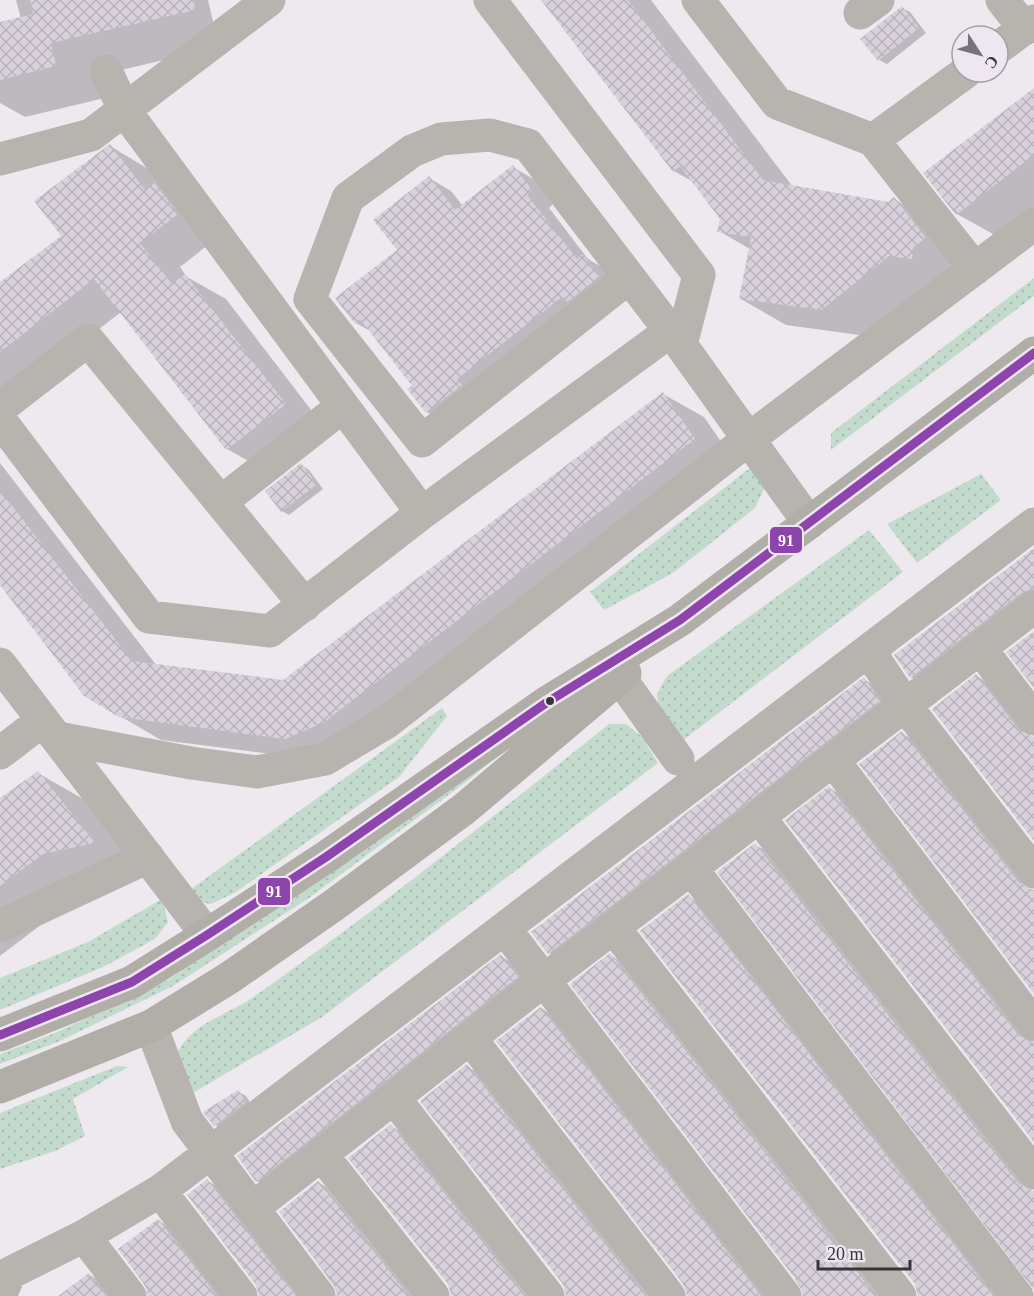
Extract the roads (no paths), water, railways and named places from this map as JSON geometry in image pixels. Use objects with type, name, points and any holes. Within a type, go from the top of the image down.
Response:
[{"type":"main road","points":[[0,1035],[132,982],[326,857],[537,709],[681,620],[1034,353]]},
{"type":"main road","points":[[0,1087],[151,1026],[229,978],[325,912],[464,809],[620,678],[681,620]]},
{"type":"lane","points":[[0,159],[91,135],[125,111],[235,13],[270,0]]},
{"type":"lane","points":[[0,420],[149,617],[270,631],[422,513],[675,339],[699,275],[490,0]]},
{"type":"lane","points":[[698,0],[777,103],[873,140],[975,269]]},
{"type":"lane","points":[[1002,0],[1029,25],[1010,39]]},
{"type":"lane","points":[[106,71],[125,111],[422,513]]},
{"type":"lane","points":[[873,140],[950,84]]},
{"type":"lane","points":[[628,278],[422,441],[310,299],[348,198],[412,150],[441,139],[490,135],[528,145],[750,438],[809,523]]},
{"type":"lane","points":[[0,753],[51,729],[191,764],[257,772],[325,759],[387,722],[750,438],[1034,224]]},
{"type":"lane","points":[[0,408],[88,340],[305,605]]},
{"type":"lane","points":[[221,502],[343,406]]},
{"type":"lane","points":[[11,1288],[84,1236],[160,1191],[1034,524]]},
{"type":"lane","points":[[253,1208],[543,981],[1034,607]]},
{"type":"lane","points":[[980,648],[1034,719]]},
{"type":"lane","points":[[869,651],[905,705],[1034,872]]},
{"type":"lane","points":[[0,664],[207,935]]},
{"type":"lane","points":[[620,678],[678,759]]},
{"type":"lane","points":[[833,760],[1034,1025]]},
{"type":"lane","points":[[759,817],[1034,1173]]},
{"type":"lane","points":[[0,927],[148,857]]},
{"type":"lane","points":[[692,868],[1017,1296]]},
{"type":"lane","points":[[614,928],[900,1296]]},
{"type":"lane","points":[[505,929],[785,1296]]},
{"type":"lane","points":[[151,1026],[187,1120],[319,1296]]},
{"type":"lane","points":[[470,1038],[669,1296]]},
{"type":"lane","points":[[394,1098],[548,1296]]},
{"type":"lane","points":[[322,1155],[433,1296]]},
{"type":"lane","points":[[160,1191],[241,1296]]},
{"type":"lane","points":[[84,1236],[130,1296]]}]
